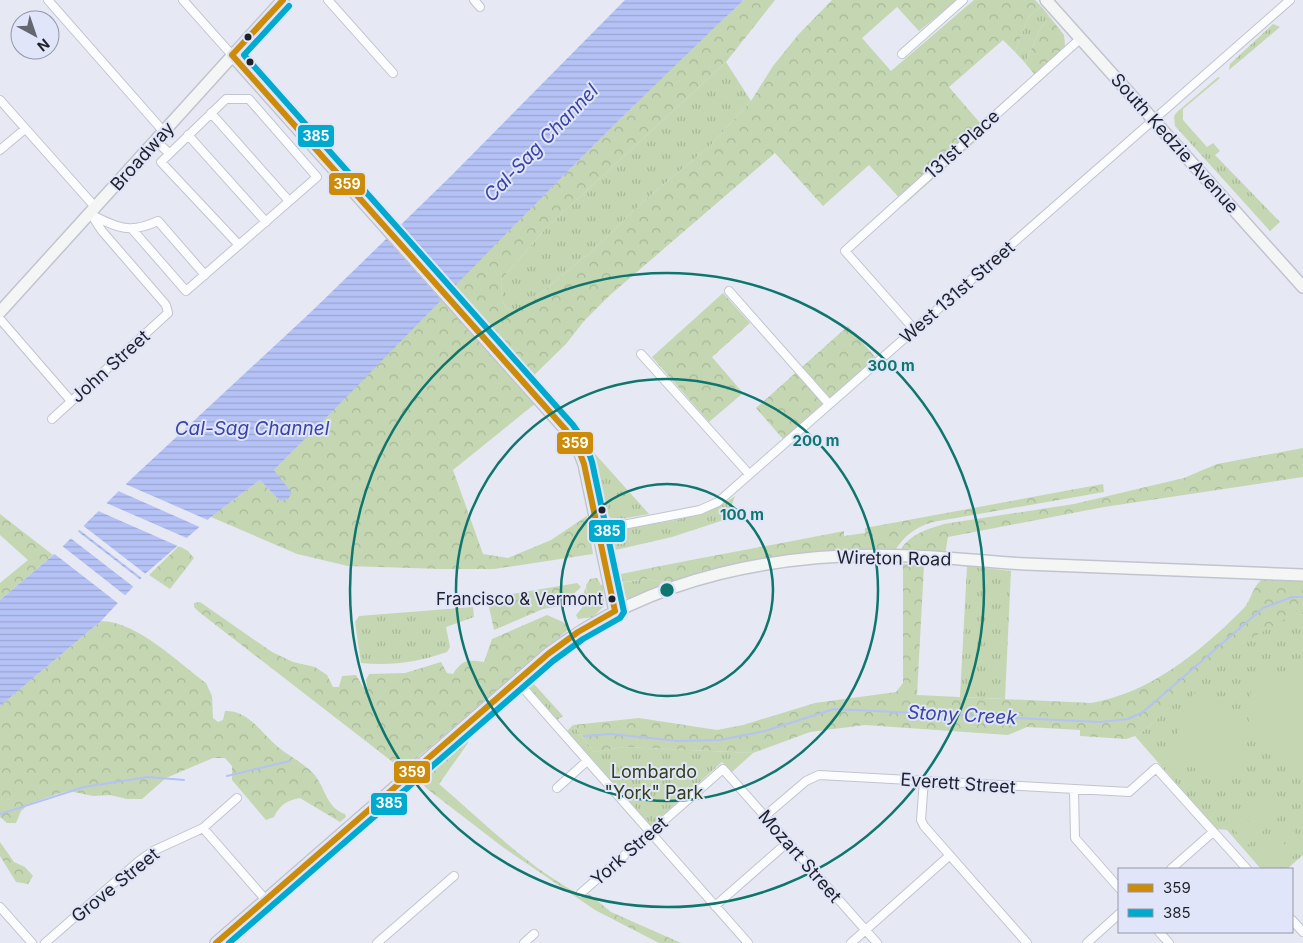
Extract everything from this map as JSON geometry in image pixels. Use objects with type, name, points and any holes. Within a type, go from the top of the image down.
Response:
[{"type":"street","points":[[48,0],[160,136],[169,154]]},
{"type":"street","points":[[183,0],[566,430],[578,448],[584,464],[615,611]]},
{"type":"street","name":"Broadway","points":[[0,312],[282,0]]},
{"type":"street","points":[[328,0],[393,73]]},
{"type":"street","points":[[474,0],[480,7]]},
{"type":"street","points":[[902,54],[963,0]]},
{"type":"street","name":"South Kedzie Avenue","points":[[1046,0],[1303,287]]},
{"type":"street","name":"West 131st Street","points":[[597,530],[709,507],[718,502],[1290,0]]},
{"type":"street","name":"131st Place","points":[[914,329],[845,251],[1081,38]]},
{"type":"street","points":[[132,229],[186,291],[266,222],[317,177],[249,99],[226,100],[161,162],[239,245]]},
{"type":"street","points":[[0,100],[93,211],[118,227],[132,229],[145,227],[158,221],[205,275]]},
{"type":"street","points":[[211,113],[290,201]]},
{"type":"street","points":[[0,150],[24,129]]},
{"type":"street","points":[[188,135],[266,222]]},
{"type":"street","name":"John Street","points":[[52,419],[168,313],[166,305],[102,231],[93,211]]},
{"type":"street","points":[[728,291],[829,404]]},
{"type":"street","points":[[0,319],[71,401]]},
{"type":"street","points":[[641,354],[749,474]]},
{"type":"street","name":"Wireton Road","points":[[216,943],[516,681],[563,643],[615,611],[650,595],[701,577],[735,568],[810,557],[909,556],[1026,564],[1303,575]]},
{"type":"street","points":[[516,681],[748,943]]},
{"type":"street","points":[[557,788],[587,761]]},
{"type":"street","name":"Everett Street","points":[[765,816],[806,781],[820,775],[1129,792],[1156,768],[1213,832]]},
{"type":"street","name":"York Street","points":[[581,893],[723,769]]},
{"type":"street","name":"Mozart Street","points":[[723,769],[877,943]]},
{"type":"street","points":[[924,780],[921,820],[924,826],[948,856],[1027,943]]},
{"type":"street","points":[[1074,790],[1074,838],[1118,887]]},
{"type":"street","name":"Grove Street","points":[[45,943],[153,851],[203,828],[236,798]]},
{"type":"street","points":[[203,828],[266,900]]},
{"type":"street","points":[[1171,868],[1213,832],[1246,868]]},
{"type":"street","points":[[715,906],[788,842]]},
{"type":"street","points":[[851,943],[948,856]]},
{"type":"street","points":[[376,943],[454,876]]},
{"type":"street","points":[[0,907],[32,943]]},
{"type":"street","points":[[1087,943],[1118,915]]},
{"type":"street","points":[[1293,921],[1303,932]]},
{"type":"street","points":[[1160,933],[1169,943]]},
{"type":"street","points":[[524,943],[534,934]]},
{"type":"green space","points":[[744,0],[775,0],[726,62],[547,227],[501,280],[502,301],[507,309],[518,312],[592,251],[645,200],[710,146],[751,101],[773,66],[798,35],[832,0],[957,0],[919,31],[897,7],[862,38],[891,71],[974,0],[1035,0],[1041,6],[1028,18],[1015,52],[1003,40],[949,87],[987,131],[905,204],[869,165],[823,206],[775,153],[609,296],[584,321],[566,344],[528,381],[451,288],[673,66]]},
{"type":"green space","points":[[1041,6],[1049,16],[1039,32],[1025,63],[1015,52],[1028,18]]},
{"type":"green space","points":[[1049,16],[1064,35],[1065,46],[1036,76],[1025,63],[1039,32]]},
{"type":"green space","points":[[1273,24],[1280,27],[1229,70],[1230,64]]},
{"type":"green space","points":[[726,62],[751,101],[710,146],[645,200],[592,251],[518,312],[507,309],[502,301],[501,280],[547,227]]},
{"type":"green space","points":[[1218,77],[1220,78],[1183,109],[1183,120],[1207,147],[1213,143],[1220,151],[1215,155],[1280,222],[1270,231],[1175,126],[1174,116],[1177,112]]},
{"type":"green space","points":[[723,293],[750,323],[712,357],[743,393],[709,422],[652,357]]},
{"type":"green space","points":[[441,299],[536,403],[453,470],[483,554],[508,558],[551,540],[587,516],[593,554],[494,569],[348,566],[297,554],[211,517],[260,480],[280,501],[291,493],[274,470]]},
{"type":"green space","points":[[848,326],[876,358],[783,439],[756,408]]},
{"type":"green space","points":[[570,426],[649,514],[616,520],[603,514],[590,462]]},
{"type":"green space","points":[[1303,448],[1303,477],[1104,507],[948,537],[945,554],[900,552],[903,546],[913,537],[944,524],[1074,504],[1184,478],[1217,464]]},
{"type":"green space","points":[[1103,484],[1104,492],[933,522],[910,533],[894,552],[796,554],[713,569],[671,583],[647,579],[617,583],[616,575],[644,569],[844,531],[844,536],[865,533],[865,528]]},
{"type":"green space","points":[[735,496],[727,519],[672,537],[611,551],[610,546],[606,547],[609,534],[621,529],[695,515],[723,504]]},
{"type":"green space","points":[[0,514],[53,555],[0,600],[0,583],[28,560],[0,535]]},
{"type":"green space","points":[[179,546],[188,551],[194,558],[170,589],[149,575]]},
{"type":"green space","points":[[903,564],[924,565],[917,695],[1091,703],[1113,698],[1134,690],[1173,668],[1226,626],[1242,610],[1256,586],[1263,579],[1303,580],[1303,614],[1285,619],[1243,643],[1146,729],[1126,739],[1080,736],[1080,730],[1027,727],[1008,735],[865,725],[810,732],[753,753],[624,747],[594,752],[573,725],[639,718],[717,730],[743,725],[815,703],[896,692],[903,683]]},
{"type":"green space","points":[[967,566],[1011,571],[1005,699],[960,697]]},
{"type":"green space","points":[[597,578],[601,585],[603,585],[604,606],[593,617],[578,619],[576,615],[586,603],[584,592],[586,587],[588,602],[585,607],[601,598]]},
{"type":"green space","points":[[597,578],[600,589],[599,601],[588,612],[585,610],[588,602],[586,585],[590,579]]},
{"type":"green space","points":[[647,579],[671,583],[629,599],[616,594],[613,584]]},
{"type":"green space","points":[[577,583],[581,587],[560,606],[543,609],[494,630],[489,607],[495,597]]},
{"type":"green space","points":[[200,602],[272,652],[293,662],[315,667],[327,675],[333,687],[339,687],[342,676],[356,675],[363,687],[367,687],[366,680],[369,674],[405,673],[441,662],[447,673],[453,674],[463,663],[473,661],[484,662],[492,639],[547,615],[563,622],[570,628],[403,770],[199,612],[194,607],[194,603]]},
{"type":"green space","points":[[473,607],[474,617],[446,627],[450,647],[447,652],[405,662],[361,663],[355,622],[359,616]]},
{"type":"green space","points":[[1303,614],[1303,855],[1288,868],[1260,868],[1227,830],[1216,829],[1135,736],[1146,729],[1220,661],[1264,629],[1284,619]]},
{"type":"green space","points":[[101,621],[115,623],[143,635],[206,683],[212,696],[213,718],[218,722],[223,720],[225,711],[241,714],[248,719],[278,747],[313,773],[330,802],[345,814],[346,817],[340,822],[300,798],[284,804],[274,817],[266,820],[232,780],[232,766],[225,758],[213,758],[166,778],[142,799],[127,799],[110,795],[93,796],[69,791],[29,804],[21,811],[16,823],[7,823],[0,817],[0,706]]},
{"type":"green space","points":[[1262,666],[1303,680],[1303,771],[1283,762],[1264,748],[1257,739],[1248,719],[1248,707],[1253,686]]},
{"type":"green space","points":[[533,674],[536,680],[534,684],[563,716],[557,720],[525,684]]},
{"type":"green space","points":[[1194,693],[1209,698],[1221,705],[1238,723],[1243,735],[1244,747],[1243,762],[1238,777],[1221,776],[1174,762],[1170,753]]},
{"type":"green space","name":"Lombardo \"York\" Park","points":[[573,725],[594,752],[624,747],[753,753],[732,772],[722,762],[651,826],[567,731]]},
{"type":"green space","points":[[467,735],[468,743],[439,784],[509,845],[545,873],[585,897],[589,894],[611,912],[681,943],[659,943],[595,910],[504,848],[426,788],[421,781],[426,772]]},
{"type":"green space","points":[[1263,797],[1280,816],[1271,824],[1255,805]]},
{"type":"green space","points":[[1252,808],[1268,826],[1260,834],[1243,815]]},
{"type":"green space","points":[[1240,818],[1257,837],[1248,845],[1231,826]]},
{"type":"green space","points":[[1289,826],[1303,842],[1303,847],[1297,853],[1280,834]]},
{"type":"green space","points":[[1278,837],[1294,855],[1285,863],[1269,844]]},
{"type":"green space","points":[[0,842],[14,862],[25,867],[33,876],[28,884],[16,882],[0,856]]},
{"type":"green space","points":[[1266,847],[1283,866],[1280,868],[1269,868],[1257,855]]},
{"type":"water","name":"Cal-Sag Channel","points":[[625,0],[744,0],[565,174],[274,470],[292,493],[288,499],[280,501],[260,480],[211,517],[146,573],[101,621],[0,706],[0,600],[58,551],[129,481],[312,311],[451,176]]},
{"type":"pier","points":[[396,227],[453,290],[442,300],[385,237]]},
{"type":"pier","points":[[123,483],[210,521],[202,528],[116,490]]},
{"type":"pier","points":[[104,502],[189,539],[180,547],[96,510]]},
{"type":"pier","points":[[81,524],[147,575],[143,579],[77,528]]},
{"type":"pier","points":[[76,530],[142,581],[135,588],[69,537]]},
{"type":"pier","points":[[61,545],[126,596],[119,604],[52,552]]},
{"type":"waterway","name":"Stony Creek","points":[[584,736],[611,734],[678,741],[720,740],[765,731],[834,709],[1100,722],[1128,719],[1143,712],[1263,608],[1292,597],[1303,597]]},
{"type":"waterway","name":"Stony Creek","points":[[227,776],[290,761]]},
{"type":"waterway","name":"Stony Creek","points":[[0,814],[84,787],[148,777],[184,780]]},
{"type":"transit line","name":"359","points":[[232,55],[283,0]]},
{"type":"transit line","name":"385","points":[[229,943],[553,661],[583,639],[620,618],[624,612],[592,462],[586,444],[573,425],[244,55],[289,6]]},
{"type":"transit line","name":"359","points":[[232,55],[566,430],[578,448],[584,464],[615,611]]},
{"type":"transit line","name":"359","points":[[216,943],[548,654],[578,632],[615,611]]},
{"type":"place","name":"Francisco & Vermont","points":[[612,599]]}]
